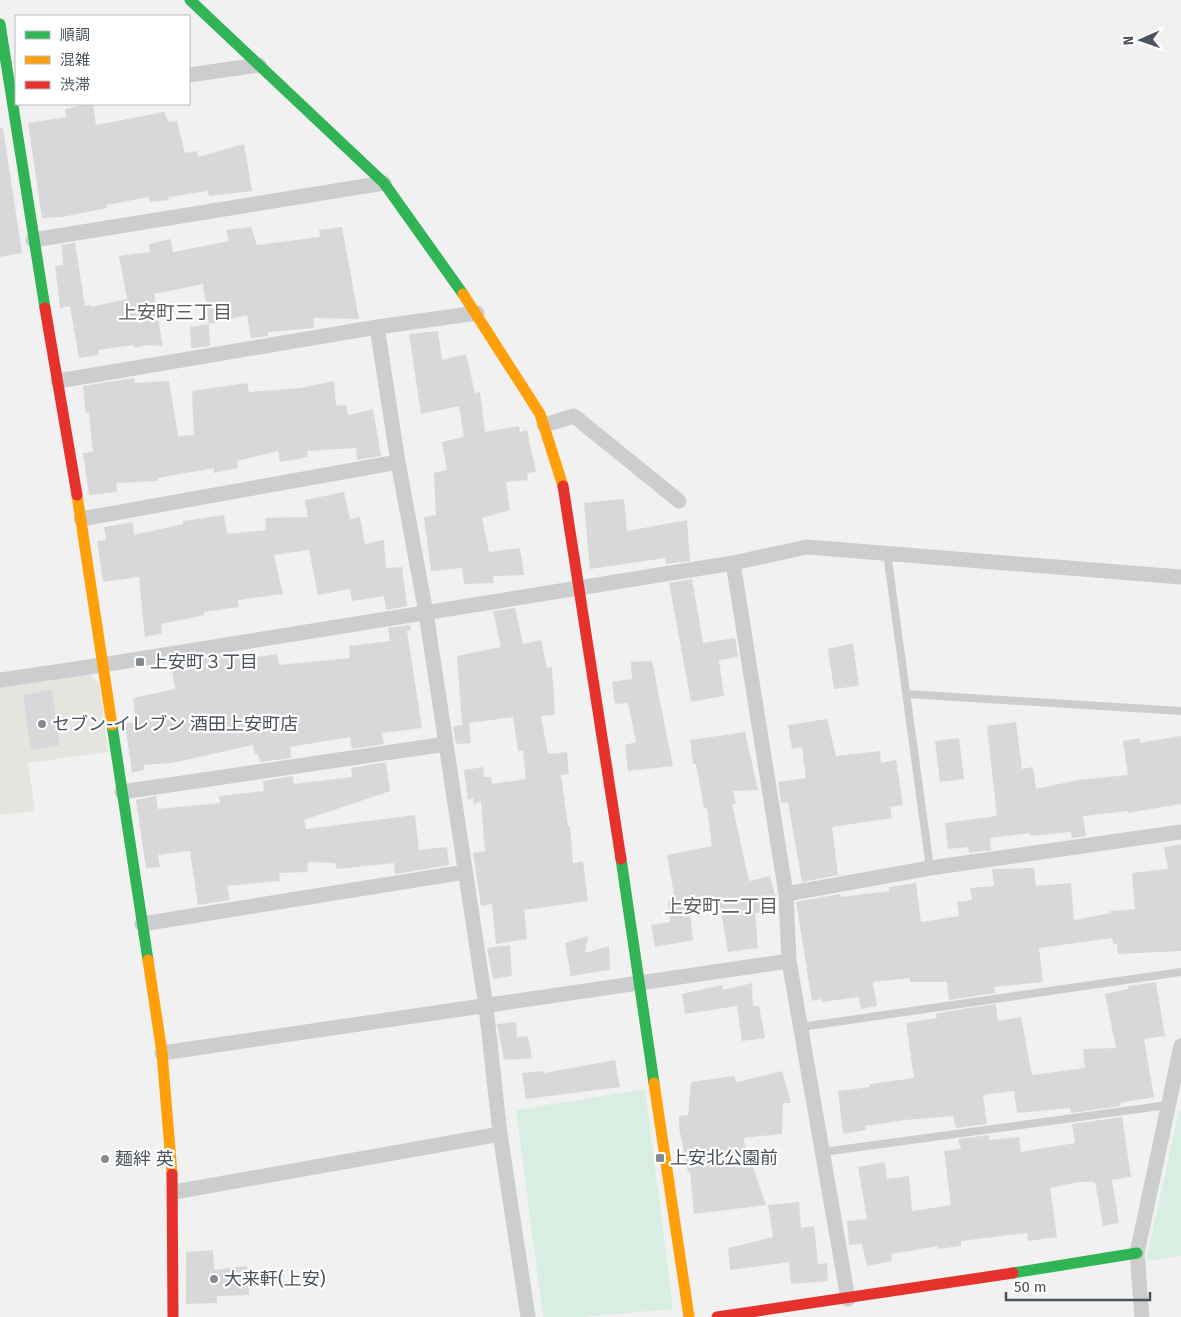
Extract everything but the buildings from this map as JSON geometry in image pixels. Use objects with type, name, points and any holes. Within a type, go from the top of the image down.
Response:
[{"type":"street","points":[[190,0],[384,183],[477,313],[540,414],[562,482],[580,587],[689,1317]]},
{"type":"street","points":[[0,24],[81,519],[162,1054],[174,1192],[173,1317]]},
{"type":"street","points":[[190,76],[259,65]]},
{"type":"street","points":[[34,240],[384,183]]},
{"type":"street","points":[[58,381],[477,313]]},
{"type":"street","points":[[377,328],[398,462],[426,612],[486,1007],[500,1134],[528,1317]]},
{"type":"street","points":[[544,425],[574,416],[679,501]]},
{"type":"street","points":[[81,519],[398,462]]},
{"type":"street","points":[[0,680],[734,563],[807,547],[1181,577]]},
{"type":"street","points":[[734,563],[786,894],[789,961],[848,1299]]},
{"type":"street","points":[[122,792],[446,744]]},
{"type":"street","points":[[786,894],[930,868],[1181,832]]},
{"type":"street","points":[[142,924],[464,872]]},
{"type":"street","points":[[162,1054],[789,961]]},
{"type":"street","points":[[1142,1317],[1137,1253],[1175,1103],[1181,1046]]},
{"type":"street","points":[[174,1192],[500,1134]]},
{"type":"street","points":[[717,1317],[848,1299],[1137,1253]]},
{"type":"lane","points":[[887,553],[930,868]]},
{"type":"lane","points":[[907,694],[1181,711]]},
{"type":"lane","points":[[801,1027],[1181,972]]},
{"type":"lane","points":[[822,1152],[1175,1103]]},
{"type":"shaded area","points":[[89,673],[99,683],[108,752],[28,763],[35,811],[0,815],[0,686]]},
{"type":"green space","points":[[645,1089],[673,1309],[581,1317],[543,1317],[516,1110]]},
{"type":"green space","points":[[1179,1111],[1181,1111],[1181,1256],[1146,1261]]},
{"type":"traffic: fast","points":[[190,0],[384,183],[463,294]]},
{"type":"traffic: fast","points":[[0,24],[45,308]]},
{"type":"traffic: fast","points":[[112,725],[148,960]]},
{"type":"traffic: fast","points":[[621,859],[654,1083]]},
{"type":"traffic: fast","points":[[1013,1273],[1137,1253]]},
{"type":"traffic: slow","points":[[463,294],[540,414],[563,486]]},
{"type":"traffic: slow","points":[[77,495],[112,725]]},
{"type":"traffic: slow","points":[[148,960],[162,1053],[172,1174]]},
{"type":"traffic: slow","points":[[654,1083],[689,1317]]},
{"type":"traffic: jam","points":[[45,308],[77,495]]},
{"type":"traffic: jam","points":[[563,486],[621,859]]},
{"type":"traffic: jam","points":[[172,1174],[173,1317]]},
{"type":"traffic: jam","points":[[717,1317],[1013,1273]]},
{"type":"place","name":"上安町３丁目","points":[[140,662]]},
{"type":"place","name":"セブン-イレブン 酒田上安町店","points":[[42,724]]},
{"type":"place","name":"上安北公園前","points":[[660,1158]]},
{"type":"place","name":"麺絆 英","points":[[105,1159]]},
{"type":"place","name":"大来軒(上安)","points":[[214,1279]]},
{"type":"district","name":"上安町三丁目","points":[[175,312]]},
{"type":"district","name":"上安町二丁目","points":[[721,906]]}]
